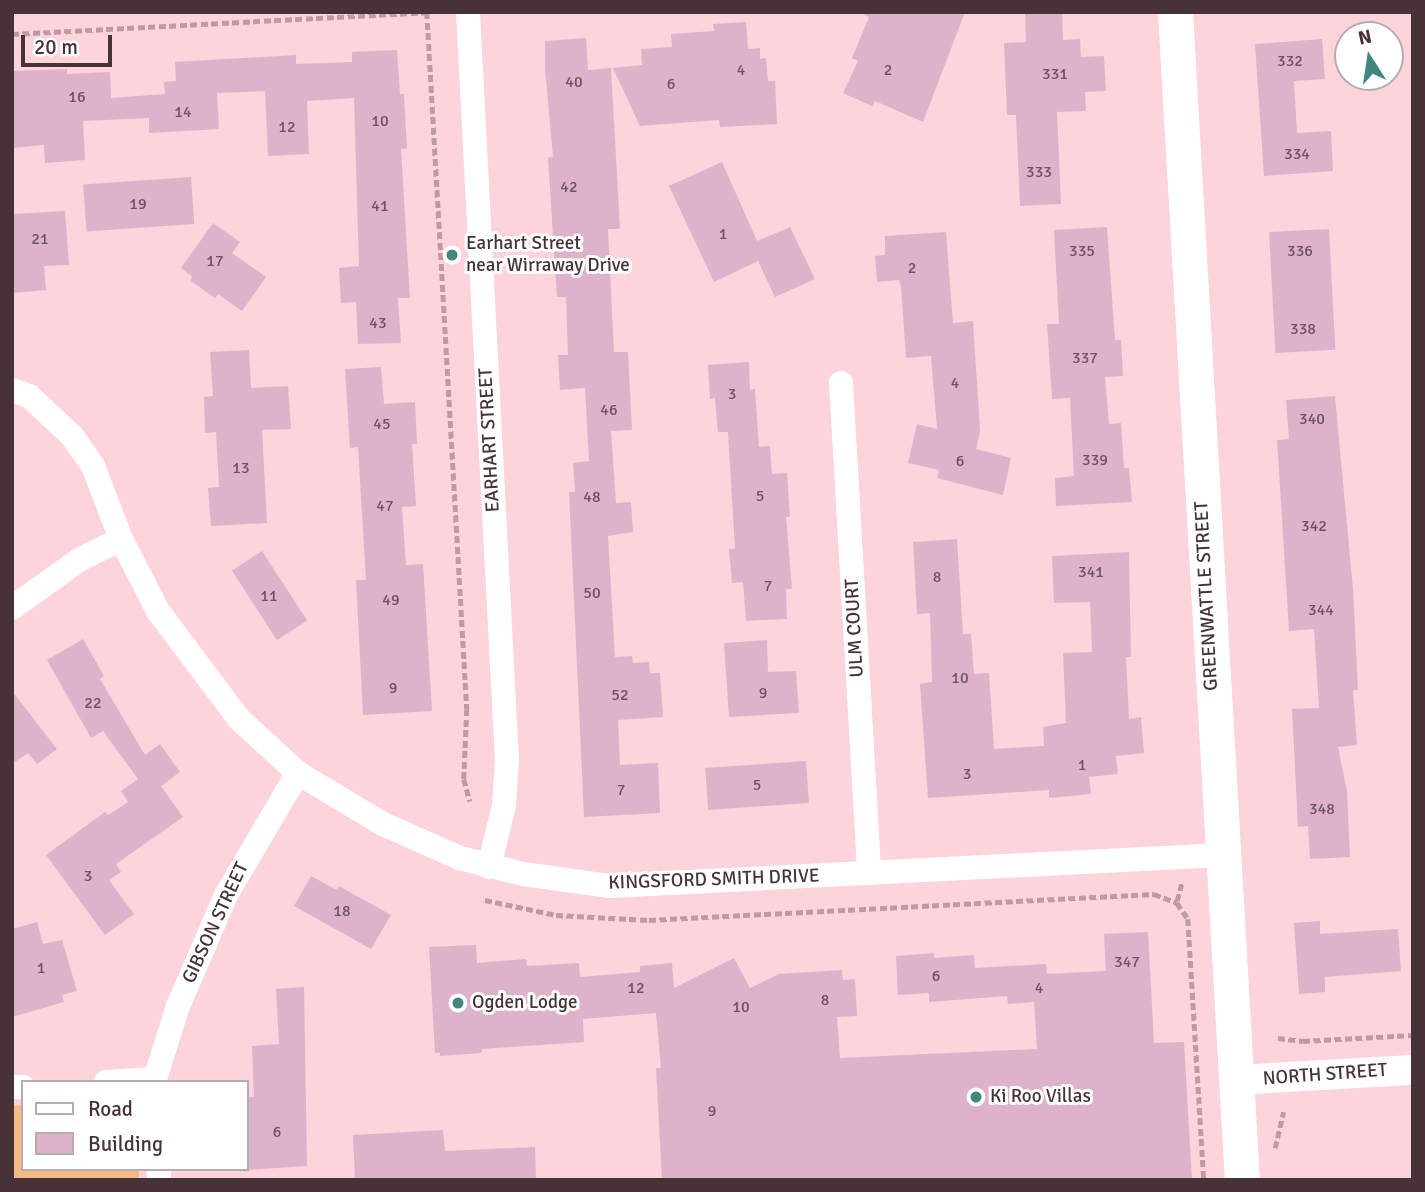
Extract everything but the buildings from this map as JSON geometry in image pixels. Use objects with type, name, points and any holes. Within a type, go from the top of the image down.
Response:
[{"type":"main road","name":"GREENWATTLE STREET","points":[[1175,12],[1221,855],[1242,1180]]},
{"type":"street","name":"EARHART STREET","points":[[468,12],[507,760],[504,805],[489,867]]},
{"type":"street","name":"ULM COURT","points":[[841,383],[869,873]]},
{"type":"street","name":"KINGSFORD SMITH DRIVE","points":[[12,390],[29,396],[72,436],[93,466],[121,539],[158,611],[239,719],[298,773],[383,824],[460,858],[489,867],[610,886],[1221,855]]},
{"type":"street","points":[[12,608],[79,560],[121,539]]},
{"type":"street","name":"GIBSON STREET","points":[[154,1080],[178,1006],[226,895],[298,773]]},
{"type":"street","name":"NORTH STREET","points":[[1237,1080],[1413,1070]]},
{"type":"path","points":[[12,34],[428,12],[467,709],[464,779],[470,801]]},
{"type":"path","points":[[1177,903],[1181,892],[1183,856]]},
{"type":"path","points":[[485,900],[556,915],[649,920],[1154,894],[1177,903],[1188,919],[1204,1180]]},
{"type":"path","points":[[1278,1038],[1303,1041],[1413,1035]]},
{"type":"shaded area","points":[[21,1105],[21,1171],[139,1171],[139,1180],[12,1180],[12,1106]]},
{"type":"place","name":"Earhart Street near Wirraway Drive","points":[[452,255]]},
{"type":"place","name":"Ogden Lodge","points":[[458,1003]]},
{"type":"place","name":"Ki Roo Villas","points":[[976,1097]]}]
